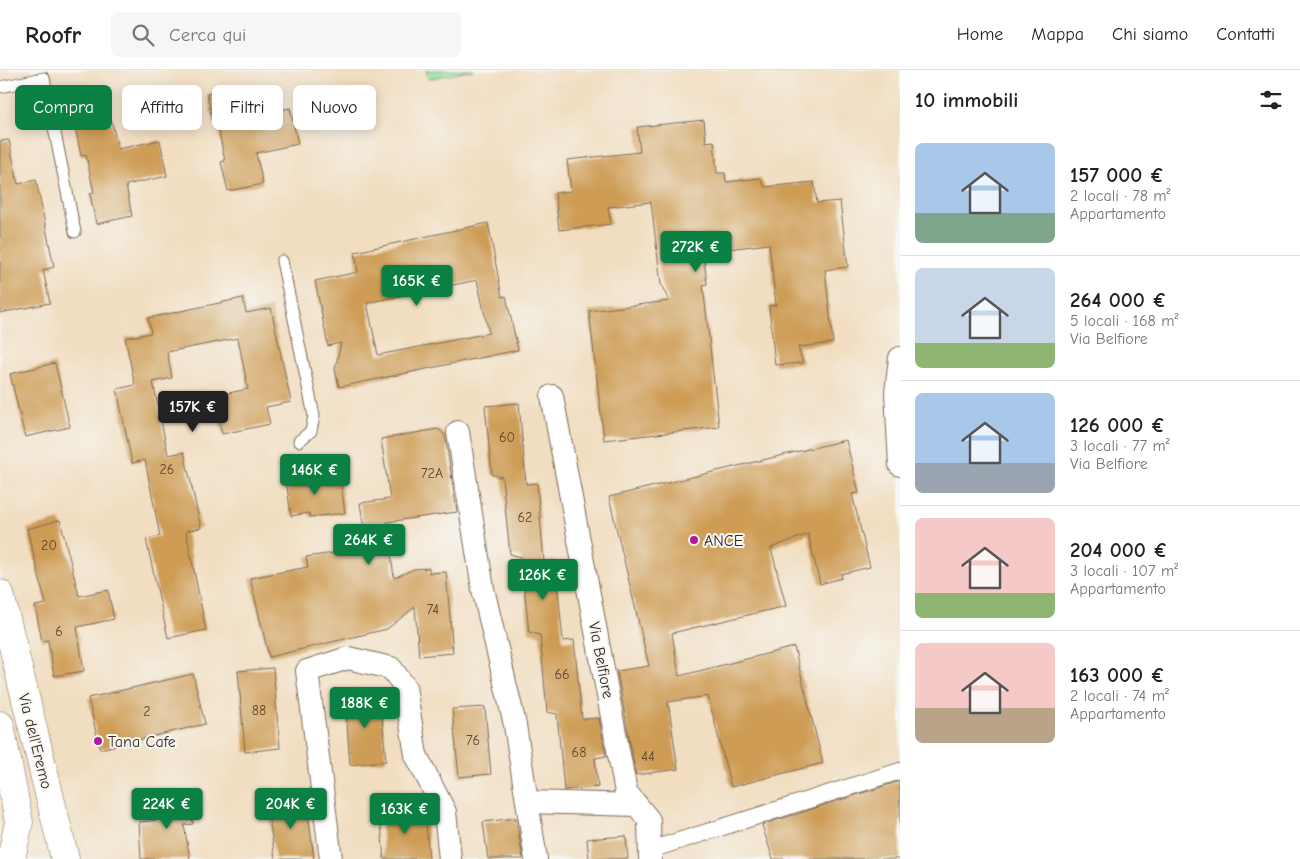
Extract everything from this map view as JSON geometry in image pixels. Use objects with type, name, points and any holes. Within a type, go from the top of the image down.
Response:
[{"type":"main road","name":"Via dell'Eremo","points":[[0,594],[65,859]]},
{"type":"main road","name":"Via dell'Eremo","points":[[0,725],[19,822],[11,859]]},
{"type":"street","points":[[900,358],[896,393],[900,465]]},
{"type":"street","name":"Via Belfiore","points":[[552,396],[626,792],[649,820],[650,854]]},
{"type":"street","points":[[458,432],[483,589],[515,726],[536,859]]},
{"type":"street","points":[[331,859],[307,671],[348,658],[391,668],[405,687],[416,755],[445,812],[450,859]]},
{"type":"street","points":[[650,854],[900,771]]},
{"type":"street","points":[[528,802],[636,804]]},
{"type":"lane","points":[[0,87],[30,75],[44,78],[75,232]]},
{"type":"lane","points":[[282,261],[314,416],[311,431],[299,440]]},
{"type":"green space","points":[[426,70],[474,70],[428,79]]},
{"type":"building","points":[[212,93],[212,118],[207,94]]},
{"type":"building","points":[[290,108],[293,130],[295,130],[298,144],[256,153],[263,184],[228,191],[221,162],[225,161],[218,130],[283,130],[283,110]]},
{"type":"building","points":[[704,120],[706,142],[714,141],[717,173],[725,173],[726,182],[760,178],[765,187],[814,182],[817,203],[840,201],[848,267],[825,270],[833,343],[798,347],[803,363],[775,365],[769,306],[776,305],[769,244],[703,252],[707,284],[703,285],[719,427],[604,440],[589,311],[669,301],[661,284],[651,202],[608,207],[611,224],[559,230],[555,193],[571,191],[567,160],[640,152],[637,127]]},
{"type":"building","points":[[112,122],[118,149],[160,140],[167,176],[126,185],[132,216],[96,224],[90,194],[94,193],[86,155],[81,156],[76,130],[112,130]]},
{"type":"building","points":[[9,140],[18,184],[36,180],[54,267],[43,270],[50,303],[0,313],[0,141]]},
{"type":"building","points":[[488,223],[502,297],[506,296],[518,350],[339,387],[335,369],[341,343],[328,346],[315,281],[358,272],[355,252]],"holes":[[[477,280],[489,333],[378,355],[367,303]]]},
{"type":"building","points":[[243,298],[246,313],[271,308],[291,402],[266,407],[270,424],[222,434],[214,396],[248,389],[238,338],[167,352],[172,378],[153,382],[168,455],[184,452],[201,528],[186,531],[206,630],[168,638],[146,539],[160,536],[145,460],[132,463],[117,389],[135,385],[125,338],[151,333],[148,318]]},
{"type":"building","points":[[55,363],[70,427],[25,437],[10,374]]},
{"type":"building","points":[[519,403],[526,484],[537,483],[544,562],[555,561],[563,641],[574,640],[582,719],[599,718],[606,756],[595,758],[598,787],[564,790],[557,714],[547,712],[540,635],[529,632],[521,557],[510,554],[502,477],[492,475],[485,406]]},
{"type":"building","points":[[438,429],[445,435],[457,512],[387,522],[394,578],[414,569],[429,568],[429,573],[446,572],[453,653],[419,656],[415,607],[387,629],[269,657],[250,578],[308,567],[306,557],[367,548],[360,503],[390,499],[381,439]]},
{"type":"building","points":[[846,440],[859,493],[852,494],[870,567],[841,574],[842,578],[820,584],[808,534],[771,548],[786,606],[672,633],[679,676],[794,647],[823,763],[731,787],[708,696],[668,702],[678,769],[636,775],[617,671],[649,666],[609,497]]},
{"type":"building","points":[[322,475],[322,479],[340,477],[345,513],[310,517],[309,513],[291,516],[286,479]]},
{"type":"building","points":[[60,520],[79,596],[108,590],[114,619],[77,627],[84,671],[54,676],[48,640],[42,641],[35,606],[46,604],[27,529]]},
{"type":"building","points":[[273,668],[280,748],[245,752],[238,671]]},
{"type":"building","points":[[193,674],[205,724],[100,749],[88,698]]},
{"type":"building","points":[[380,693],[386,761],[350,765],[345,696]]},
{"type":"building","points":[[485,707],[491,774],[459,777],[452,709]]},
{"type":"building","points":[[900,781],[900,859],[773,859],[762,825]]},
{"type":"building","points":[[189,793],[193,824],[184,825],[190,859],[141,859],[139,822],[159,820],[156,798]]},
{"type":"building","points":[[306,798],[314,859],[275,859],[267,803]]},
{"type":"building","points":[[425,809],[429,859],[384,859],[380,813]]},
{"type":"building","points":[[516,818],[523,859],[488,859],[483,822]]},
{"type":"building","points":[[626,836],[628,859],[589,859],[587,839]]},
{"type":"place","name":"ANCE","points":[[694,540]]},
{"type":"place","name":"Tana Cafe","points":[[98,741]]}]
